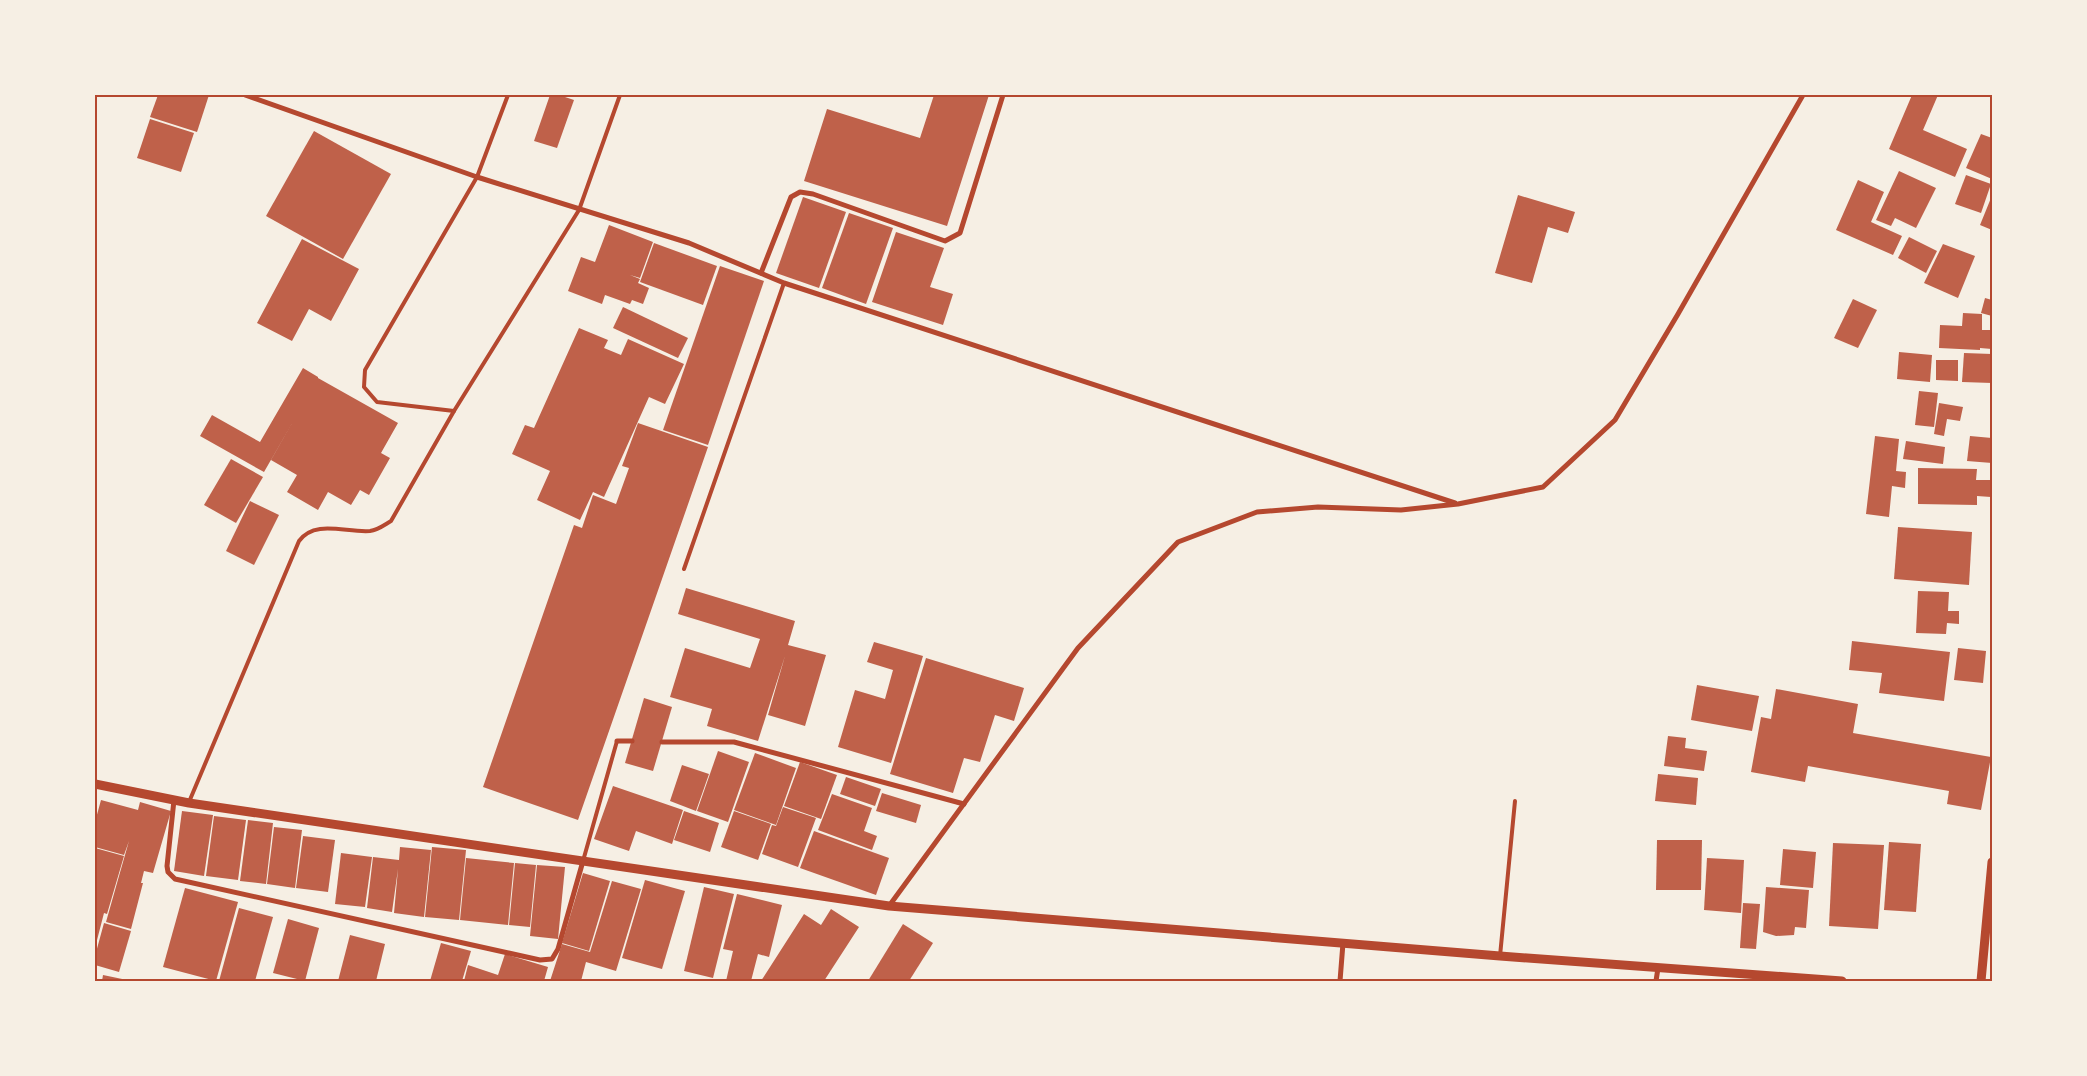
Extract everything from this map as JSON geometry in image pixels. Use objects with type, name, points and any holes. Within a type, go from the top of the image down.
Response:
[{"type":"street","points":[[245,95],[477,177],[689,243],[784,282],[1458,504]]},
{"type":"street","points":[[761,273],[790,197],[800,192],[813,194],[944,241],[960,233],[1003,95]]},
{"type":"street","points":[[889,906],[1078,648],[1178,542],[1257,512],[1318,507],[1401,510],[1458,504],[1542,487],[1615,420],[1803,95]]},
{"type":"street","points":[[617,741],[632,741]]},
{"type":"street","points":[[662,742],[734,742],[964,804]]},
{"type":"street","points":[[95,784],[189,804],[889,906],[1500,956],[1842,981]]},
{"type":"street","points":[[174,800],[167,866],[168,872],[175,879],[540,960],[552,959],[558,949],[583,862]]},
{"type":"street","points":[[1981,981],[1992,862]]},
{"type":"street","points":[[1340,981],[1344,943]]},
{"type":"street","points":[[1656,981],[1658,968]]},
{"type":"lane","points":[[454,410],[377,402],[364,387],[365,370],[477,177],[508,95]]},
{"type":"lane","points":[[189,804],[299,541],[305,533],[316,529],[370,531],[381,528],[391,521],[454,410],[579,210],[620,95]]},
{"type":"lane","points":[[684,569],[784,282]]},
{"type":"lane","points":[[583,862],[617,741]]},
{"type":"lane","points":[[1500,956],[1515,801]]},
{"type":"building","points":[[158,95],[209,95],[197,132],[150,117]]},
{"type":"building","points":[[550,95],[559,95],[574,100],[557,148],[534,141]]},
{"type":"building","points":[[934,95],[989,95],[947,226],[804,181],[827,109],[920,138]]},
{"type":"building","points":[[1912,95],[1938,95],[1923,130],[1967,149],[1955,177],[1889,149]]},
{"type":"building","points":[[150,119],[194,133],[181,172],[137,158]]},
{"type":"building","points":[[314,131],[391,174],[343,259],[266,216]]},
{"type":"building","points":[[1981,134],[1992,138],[1992,179],[1966,168]]},
{"type":"building","points":[[1899,171],[1936,188],[1916,228],[1895,218],[1891,226],[1876,220]]},
{"type":"building","points":[[1966,175],[1991,184],[1981,213],[1955,204]]},
{"type":"building","points":[[1858,180],[1884,192],[1871,222],[1902,236],[1893,255],[1836,230]]},
{"type":"building","points":[[1518,195],[1575,212],[1568,233],[1548,227],[1532,283],[1495,273]]},
{"type":"building","points":[[803,197],[846,212],[819,288],[776,273]]},
{"type":"building","points":[[1992,199],[1992,230],[1980,225]]},
{"type":"building","points":[[849,213],[893,228],[866,304],[822,288]]},
{"type":"building","points":[[609,225],[653,242],[640,278],[630,275],[640,279],[638,283],[649,288],[643,304],[632,300],[630,304],[605,295],[602,304],[568,291],[581,257],[595,262]]},
{"type":"building","points":[[896,232],[944,248],[930,287],[953,294],[943,325],[872,302]]},
{"type":"building","points":[[1909,237],[1937,251],[1926,273],[1898,258]]},
{"type":"building","points":[[302,239],[359,269],[331,321],[309,309],[292,341],[257,323]]},
{"type":"building","points":[[654,243],[717,266],[703,305],[640,282]]},
{"type":"building","points":[[1943,244],[1975,256],[1958,298],[1924,283]]},
{"type":"building","points":[[720,266],[764,281],[708,445],[663,430]]},
{"type":"building","points":[[1985,298],[1992,300],[1992,316],[1981,313]]},
{"type":"building","points":[[1853,299],[1877,310],[1858,348],[1834,338]]},
{"type":"building","points":[[623,307],[688,338],[678,358],[613,328]]},
{"type":"building","points":[[1963,313],[1982,314],[1982,330],[1992,330],[1992,349],[1939,348],[1940,325],[1962,326]]},
{"type":"building","points":[[579,328],[608,340],[604,348],[621,355],[628,339],[684,364],[665,404],[649,397],[604,497],[593,492],[580,520],[537,500],[550,471],[512,454],[525,425],[534,428]]},
{"type":"building","points":[[1899,352],[1932,355],[1930,382],[1897,379]]},
{"type":"building","points":[[1964,353],[1992,354],[1992,383],[1962,382]]},
{"type":"building","points":[[1936,360],[1958,360],[1958,381],[1936,380]]},
{"type":"building","points":[[303,368],[398,423],[381,453],[390,458],[369,495],[360,490],[351,505],[328,492],[318,510],[287,492],[297,475],[271,460],[295,418],[264,472],[200,436],[212,415],[260,442]]},
{"type":"building","points":[[1919,391],[1938,393],[1934,427],[1915,425]]},
{"type":"building","points":[[1939,403],[1963,407],[1960,421],[1947,419],[1944,436],[1934,434]]},
{"type":"building","points":[[638,423],[708,447],[578,820],[483,787],[574,525],[582,528],[593,495],[616,504],[629,468],[622,466]]},
{"type":"building","points":[[1875,436],[1899,439],[1896,471],[1906,472],[1905,488],[1892,486],[1889,517],[1866,514]]},
{"type":"building","points":[[1970,436],[1992,438],[1992,463],[1967,461]]},
{"type":"building","points":[[1906,441],[1945,447],[1943,464],[1903,459]]},
{"type":"building","points":[[231,459],[263,477],[236,523],[204,505]]},
{"type":"building","points":[[1918,468],[1977,469],[1976,480],[1992,480],[1991,497],[1977,496],[1977,505],[1918,504]]},
{"type":"building","points":[[250,501],[279,515],[254,565],[226,551]]},
{"type":"building","points":[[1898,527],[1972,532],[1969,585],[1894,579]]},
{"type":"building","points":[[686,588],[795,621],[788,645],[826,655],[805,726],[768,715],[785,656],[758,741],[707,726],[712,709],[670,697],[685,648],[750,668],[760,639],[678,614]]},
{"type":"building","points":[[1918,591],[1949,592],[1948,611],[1959,611],[1959,624],[1947,623],[1946,634],[1916,633]]},
{"type":"building","points":[[1852,641],[1950,652],[1944,701],[1879,693],[1882,673],[1849,670]]},
{"type":"building","points":[[874,642],[923,656],[891,763],[838,747],[855,690],[885,699],[893,670],[867,662]]},
{"type":"building","points":[[1958,648],[1986,651],[1983,683],[1954,680]]},
{"type":"building","points":[[926,658],[1024,688],[1014,721],[995,715],[980,762],[964,758],[953,793],[890,774]]},
{"type":"building","points":[[1697,685],[1759,696],[1752,731],[1691,720]]},
{"type":"building","points":[[1776,689],[1858,704],[1853,733],[1991,757],[1981,810],[1947,804],[1949,791],[1808,766],[1805,782],[1751,772],[1761,717],[1771,719]]},
{"type":"building","points":[[644,698],[672,707],[653,771],[625,763]]},
{"type":"building","points":[[1668,736],[1686,738],[1685,748],[1707,751],[1704,771],[1664,766]]},
{"type":"building","points":[[718,751],[749,762],[728,822],[697,811]]},
{"type":"building","points":[[755,753],[796,768],[776,825],[734,810]]},
{"type":"building","points":[[800,762],[837,775],[821,819],[784,806]]},
{"type":"building","points":[[682,765],[709,774],[696,811],[670,801]]},
{"type":"building","points":[[1658,774],[1698,778],[1696,805],[1655,801]]},
{"type":"building","points":[[846,777],[881,789],[875,806],[840,794]]},
{"type":"building","points":[[613,786],[683,810],[672,844],[636,831],[629,851],[594,839]]},
{"type":"building","points":[[882,793],[921,805],[916,823],[876,811]]},
{"type":"building","points":[[832,794],[872,808],[864,831],[877,836],[872,850],[818,830]]},
{"type":"building","points":[[101,800],[138,810],[140,802],[171,811],[153,873],[144,871],[141,883],[143,883],[131,929],[106,922],[129,841],[124,855],[95,847],[95,822]]},
{"type":"building","points":[[783,807],[816,818],[798,867],[762,854],[772,825],[776,826]]},
{"type":"building","points":[[182,811],[213,815],[204,876],[174,871]]},
{"type":"building","points":[[684,811],[719,823],[710,852],[674,840]]},
{"type":"building","points":[[734,811],[771,824],[758,860],[721,847]]},
{"type":"building","points":[[214,816],[246,820],[238,880],[206,876]]},
{"type":"building","points":[[248,820],[273,823],[266,884],[240,881]]},
{"type":"building","points":[[274,827],[302,830],[295,888],[267,884]]},
{"type":"building","points":[[814,831],[889,858],[876,895],[800,868]]},
{"type":"building","points":[[303,836],[335,840],[328,892],[296,888]]},
{"type":"building","points":[[1657,840],[1702,840],[1701,890],[1656,890]]},
{"type":"building","points":[[1889,842],[1921,844],[1916,912],[1884,910]]},
{"type":"building","points":[[1833,843],[1884,845],[1878,929],[1829,926]]},
{"type":"building","points":[[400,847],[431,850],[424,917],[394,913],[398,869],[392,912],[367,908],[373,857],[399,860]]},
{"type":"building","points":[[432,847],[466,850],[459,920],[425,917]]},
{"type":"building","points":[[95,848],[124,856],[107,914],[104,913],[96,944]]},
{"type":"building","points":[[1783,849],[1816,852],[1813,888],[1780,885]]},
{"type":"building","points":[[341,853],[372,857],[365,907],[335,904]]},
{"type":"building","points":[[466,858],[514,863],[508,925],[460,920]]},
{"type":"building","points":[[1707,858],[1744,860],[1741,913],[1704,910]]},
{"type":"building","points":[[515,863],[536,865],[530,927],[509,925]]},
{"type":"building","points":[[537,865],[565,867],[558,939],[530,936]]},
{"type":"building","points":[[583,873],[610,881],[589,951],[562,943]]},
{"type":"building","points":[[645,880],[685,891],[662,969],[622,958]]},
{"type":"building","points":[[612,881],[641,889],[616,971],[586,962],[581,981],[550,981],[562,944],[590,952]]},
{"type":"building","points":[[704,887],[734,894],[713,978],[684,971]]},
{"type":"building","points":[[1766,887],[1809,890],[1806,928],[1795,927],[1794,935],[1776,936],[1763,932]]},
{"type":"building","points":[[185,888],[238,902],[216,981],[163,967]]},
{"type":"building","points":[[737,894],[782,905],[769,957],[758,954],[751,981],[726,981],[733,951],[723,949]]},
{"type":"building","points":[[1743,903],[1760,904],[1756,949],[1740,948]]},
{"type":"building","points":[[239,908],[273,917],[255,981],[219,981]]},
{"type":"building","points":[[831,909],[859,927],[824,981],[761,981],[804,914],[821,925]]},
{"type":"building","points":[[288,919],[319,928],[305,981],[273,973]]},
{"type":"building","points":[[104,923],[131,931],[119,972],[95,965],[95,956]]},
{"type":"building","points":[[903,924],[933,943],[909,981],[868,981]]},
{"type":"building","points":[[350,935],[385,944],[376,981],[338,981]]},
{"type":"building","points":[[441,943],[471,951],[462,981],[430,981]]},
{"type":"building","points":[[505,954],[548,967],[544,981],[464,981],[468,965],[498,975]]},
{"type":"building","points":[[103,975],[127,980],[127,981],[102,981]]}]
